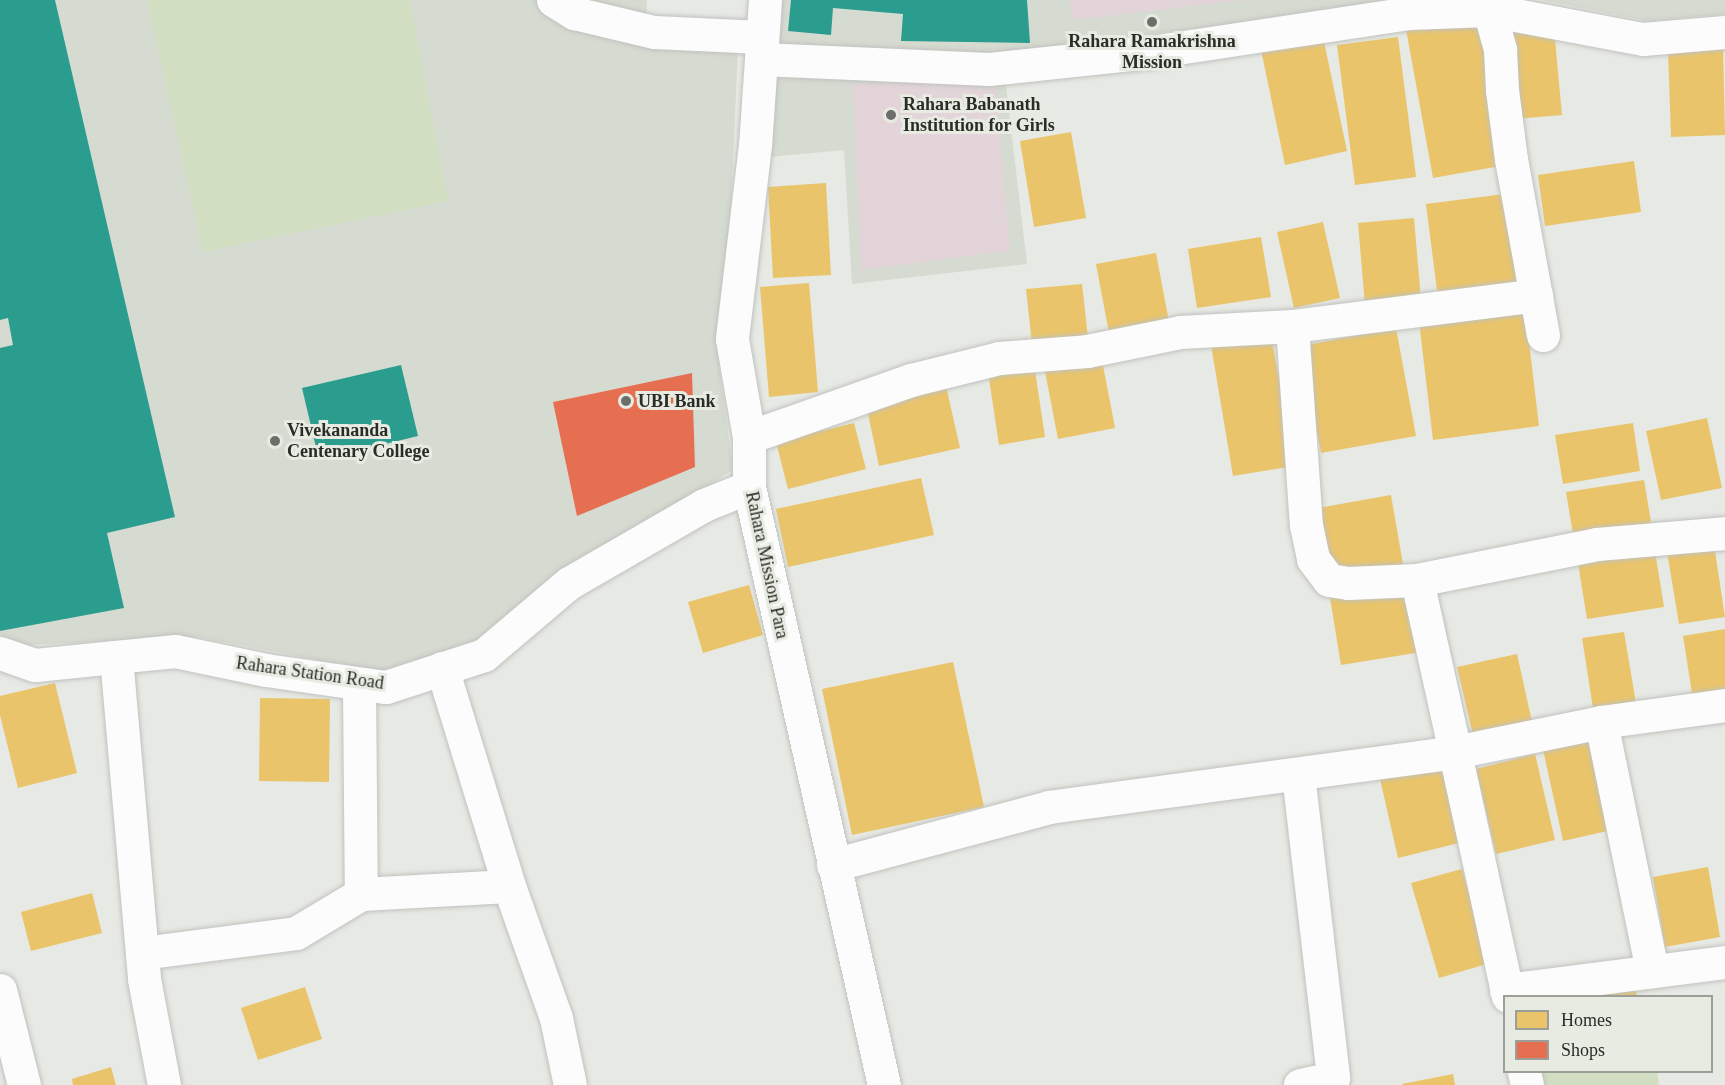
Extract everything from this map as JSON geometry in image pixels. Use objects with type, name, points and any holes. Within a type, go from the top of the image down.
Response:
[{"type":"street","points":[[553,0],[574,12],[654,32],[761,48],[989,69],[1151,52],[1409,13],[1490,10],[1643,39],[1725,32]]},
{"type":"street","name":"Rahara Mission Para","points":[[765,0],[755,145],[732,339],[749,437],[750,487],[884,1085]]},
{"type":"street","points":[[1490,10],[1500,49],[1502,90],[1511,159],[1543,335]]},
{"type":"street","points":[[749,437],[911,381],[999,358],[1087,351],[1180,332],[1292,326],[1536,295]]},
{"type":"street","points":[[1292,326],[1306,525],[1313,559],[1329,580],[1348,583],[1418,580],[1597,544],[1725,533]]},
{"type":"street","name":"Rahara Station Road","points":[[0,652],[35,665],[175,651],[266,670],[386,687],[484,655],[569,583],[704,505],[750,487]]},
{"type":"street","points":[[1418,580],[1507,993],[1725,962]]},
{"type":"street","points":[[116,657],[142,953],[164,1085]]},
{"type":"street","points":[[442,668],[509,886],[556,1018],[570,1085]]},
{"type":"street","points":[[359,684],[361,894]]},
{"type":"street","points":[[833,865],[1049,807],[1455,752],[1601,722],[1725,705]]},
{"type":"street","points":[[1601,722],[1653,971]]},
{"type":"street","points":[[1298,774],[1333,1078],[1300,1085]]},
{"type":"street","points":[[142,953],[296,933],[361,894],[509,886]]},
{"type":"street","points":[[0,990],[24,1085]]},
{"type":"shaded area","name":"Vivekananda Centenary College","points":[[0,0],[647,0],[644,46],[738,47],[729,252],[718,357],[733,470],[569,572],[484,640],[382,672],[198,637],[26,645],[0,635]]},
{"type":"shaded area","points":[[147,0],[410,0],[448,201],[203,252]]},
{"type":"shaded area","name":"Rahara Babanath Institution for Girls","points":[[781,0],[1426,0],[1002,52],[1027,264],[852,284],[844,150],[769,157]]},
{"type":"shaded area","points":[[1070,0],[1244,0],[1072,20]]},
{"type":"shaded area","points":[[1542,0],[1725,0],[1725,14],[1648,21]]},
{"type":"shaded area","points":[[995,80],[1010,251],[861,270],[853,84]]},
{"type":"shaded area","points":[[1534,1073],[1657,1073],[1659,1085],[1537,1085]]},
{"type":"building: Homes","points":[[1479,15],[1506,165],[1433,178],[1406,29]]},
{"type":"building: Homes","points":[[1554,29],[1562,115],[1514,119],[1506,34]]},
{"type":"building: Homes","points":[[1322,32],[1347,151],[1285,165],[1260,45]]},
{"type":"building: Homes","points":[[1398,37],[1416,177],[1355,185],[1337,45]]},
{"type":"building: Homes","points":[[1723,47],[1725,135],[1671,137],[1668,50]]},
{"type":"building: Homes","points":[[1071,132],[1086,218],[1034,227],[1020,141]]},
{"type":"building: Homes","points":[[1634,161],[1641,212],[1545,226],[1538,175]]},
{"type":"building: Homes","points":[[826,183],[831,275],[773,278],[768,187]]},
{"type":"building: Homes","points":[[1504,194],[1517,288],[1438,298],[1426,204]]},
{"type":"building: Homes","points":[[1414,218],[1421,300],[1365,305],[1358,223]]},
{"type":"building: Homes","points":[[1323,222],[1340,298],[1294,308],[1277,232]]},
{"type":"building: Homes","points":[[1261,237],[1271,297],[1197,308],[1188,249]]},
{"type":"building: Homes","points":[[1156,253],[1169,322],[1109,333],[1096,264]]},
{"type":"building: Homes","points":[[809,283],[818,392],[769,397],[760,287]]},
{"type":"building: Homes","points":[[1082,284],[1088,337],[1032,344],[1026,289]]},
{"type":"building: Homes","points":[[1525,308],[1539,426],[1433,440],[1419,321]]},
{"type":"building: Homes","points":[[1396,328],[1416,436],[1321,453],[1301,346]]},
{"type":"building: Homes","points":[[1271,334],[1294,466],[1233,476],[1211,345]]},
{"type":"building: Homes","points":[[1101,355],[1115,428],[1058,439],[1044,366]]},
{"type":"building: Homes","points":[[1034,364],[1045,437],[999,445],[988,372]]},
{"type":"building: Homes","points":[[946,386],[960,448],[879,466],[866,404]]},
{"type":"building: Homes","points":[[1707,418],[1722,488],[1661,500],[1646,431]]},
{"type":"building: Homes","points":[[854,423],[866,469],[788,489],[776,442]]},
{"type":"building: Homes","points":[[1633,423],[1640,471],[1563,484],[1555,435]]},
{"type":"building: Homes","points":[[921,478],[934,535],[788,567],[776,509]]},
{"type":"building: Homes","points":[[1644,480],[1652,528],[1574,540],[1566,492]]},
{"type":"building: Homes","points":[[1391,495],[1404,570],[1331,583],[1318,508]]},
{"type":"building: Homes","points":[[1654,545],[1664,607],[1587,619],[1577,557]]},
{"type":"building: Homes","points":[[1714,545],[1725,617],[1679,624],[1667,552]]},
{"type":"building: Homes","points":[[1416,583],[1428,651],[1341,665],[1330,598]]},
{"type":"building: Homes","points":[[749,585],[763,635],[703,653],[688,602]]},
{"type":"building: Homes","points":[[1725,629],[1725,700],[1694,706],[1683,636]]},
{"type":"building: Homes","points":[[1624,632],[1638,715],[1595,721],[1582,638]]},
{"type":"building: Homes","points":[[1517,654],[1532,722],[1473,735],[1457,667]]},
{"type":"building: Homes","points":[[953,662],[984,807],[852,835],[822,689]]},
{"type":"building: Homes","points":[[55,683],[77,773],[18,788],[0,715],[0,696]]},
{"type":"building: Homes","points":[[260,698],[330,699],[329,782],[259,781]]},
{"type":"building: Homes","points":[[1614,730],[1634,825],[1563,841],[1542,745]]},
{"type":"building: Homes","points":[[1535,754],[1555,840],[1496,854],[1476,769]]},
{"type":"building: Homes","points":[[1439,756],[1459,843],[1398,858],[1378,770]]},
{"type":"building: Homes","points":[[1708,867],[1720,937],[1665,947],[1653,877]]},
{"type":"building: Homes","points":[[1462,869],[1490,963],[1439,978],[1411,883]]},
{"type":"building: Homes","points":[[92,893],[102,933],[31,951],[21,912]]},
{"type":"building: Homes","points":[[1634,984],[1637,995],[1575,995]]},
{"type":"building: Homes","points":[[305,987],[322,1039],[258,1060],[241,1008]]},
{"type":"building: Homes","points":[[111,1067],[116,1085],[73,1085],[72,1079]]},
{"type":"building: Homes","points":[[1453,1074],[1455,1085],[1402,1085],[1402,1084]]},
{"type":"building: Shops","points":[[692,373],[695,467],[577,516],[553,402]]},
{"type":"building: Schools","points":[[0,0],[55,0],[175,517],[107,533],[124,608],[0,631],[0,348],[13,345],[8,318],[0,320]]},
{"type":"building: Schools","points":[[791,0],[1027,0],[1030,43],[901,41],[903,14],[833,8],[831,35],[788,31]]},
{"type":"building: Schools","points":[[401,365],[418,436],[319,460],[302,388]]},
{"type":"place","name":"Rahara Ramakrishna Mission","points":[[1152,22]]},
{"type":"place","name":"Rahara Babanath Institution for Girls","points":[[891,115]]},
{"type":"place","name":"UBI Bank","points":[[626,401]]},
{"type":"place","name":"Vivekananda Centenary College","points":[[275,441]]}]
